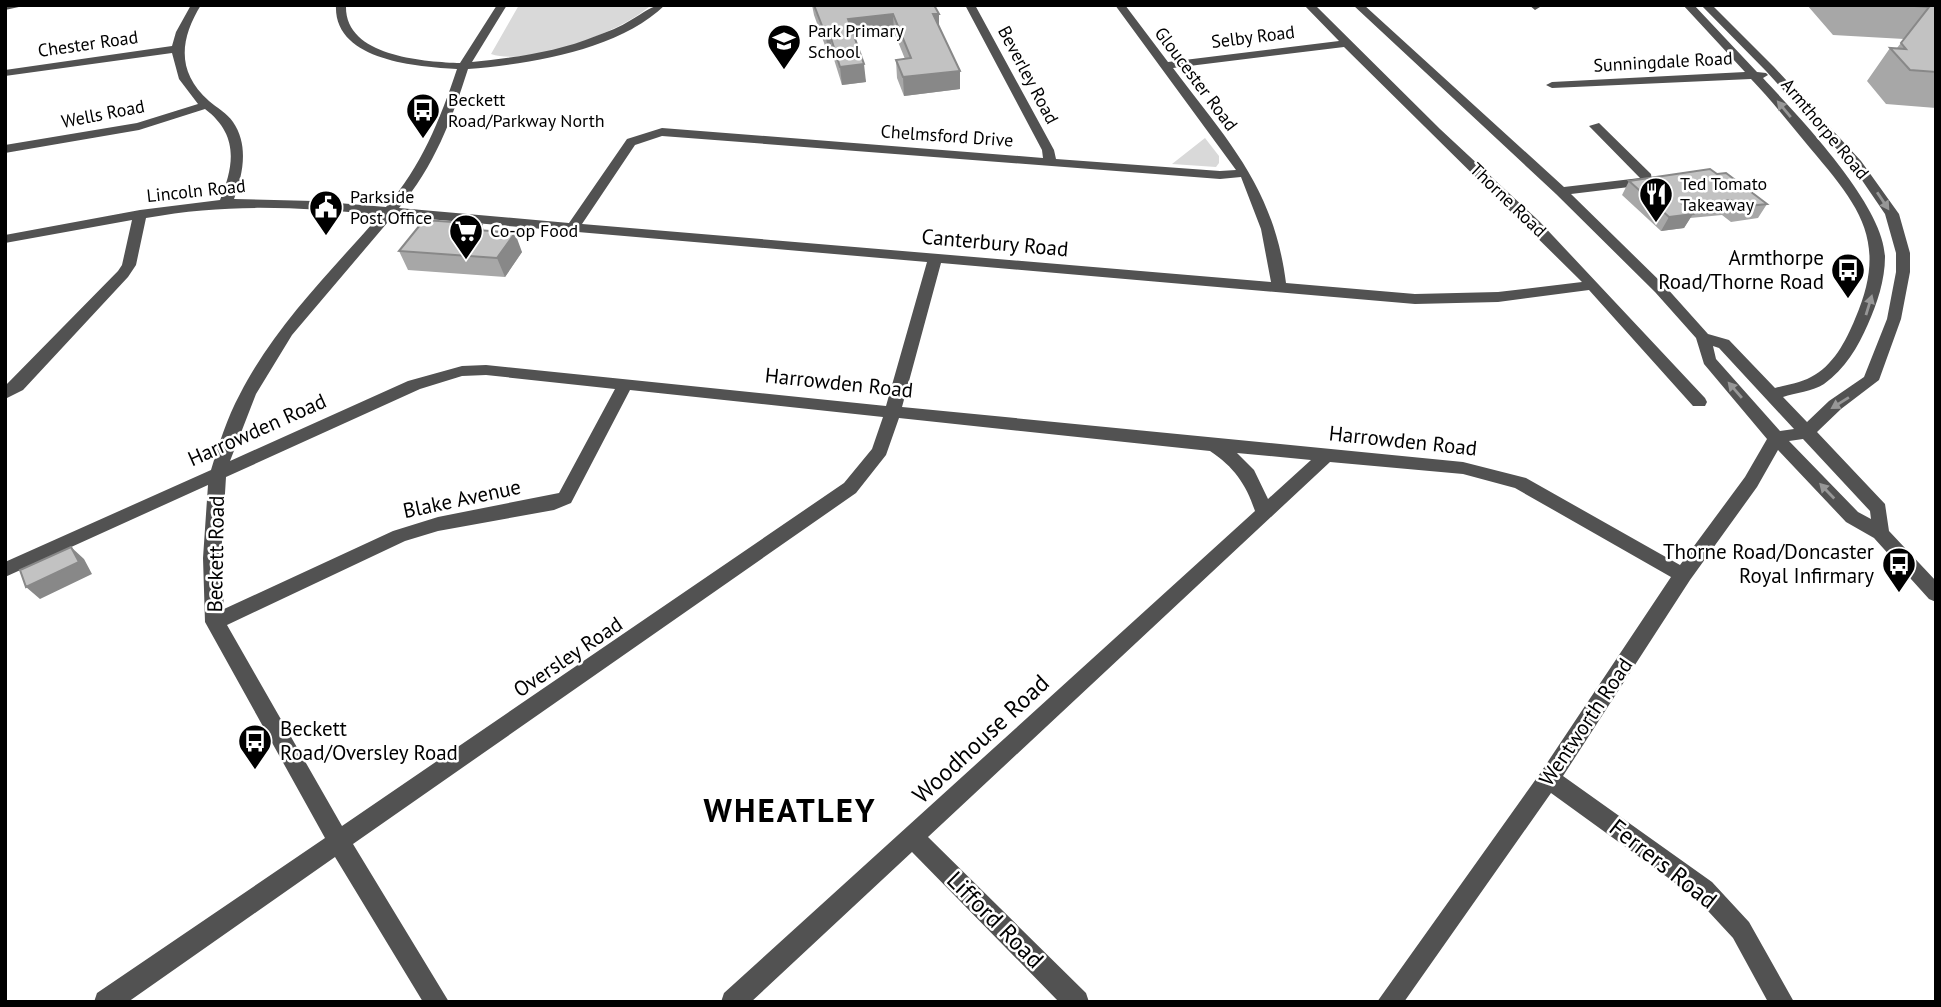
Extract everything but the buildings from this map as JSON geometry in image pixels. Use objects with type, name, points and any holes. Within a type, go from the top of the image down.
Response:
[{"type":"street","points":[[5,6],[23,5]]},
{"type":"street","points":[[196,5],[176,49],[177,65],[183,78],[206,105],[228,123],[234,138],[238,157],[233,187],[226,202]]},
{"type":"street","points":[[341,5],[341,19],[363,45],[403,61],[464,65],[518,61],[597,42],[641,20],[660,5]]},
{"type":"street","name":"Beckett Road","points":[[437,1002],[339,842],[215,622],[212,558],[218,472],[248,393],[287,332],[412,186],[444,124],[464,65],[502,5]]},
{"type":"street","name":"Beverley Road","points":[[970,5],[1048,150],[1051,162]]},
{"type":"street","name":"Gloucester Road","points":[[1120,5],[1245,173]]},
{"type":"street","name":"Thorne Road","points":[[1308,5],[1534,224],[1699,402]]},
{"type":"street","name":"Thorne Road","points":[[1358,5],[1561,191],[1660,289],[1703,337],[1709,360],[1776,438],[1852,517],[1880,533],[1936,594]]},
{"type":"street","name":"Armthorpe Road","points":[[1688,5],[1754,76],[1854,193],[1873,228],[1878,257],[1871,300],[1862,326],[1841,359],[1816,381],[1771,395]]},
{"type":"street","name":"Armthorpe Road","points":[[1706,5],[1776,75],[1857,164],[1892,215],[1903,253],[1903,272],[1894,319],[1871,380],[1835,405],[1807,432]]},
{"type":"street","name":"Selby Road","points":[[1164,66],[1346,43]]},
{"type":"street","name":"Chester Road","points":[[5,73],[176,49]]},
{"type":"street","name":"Sunningdale Road","points":[[1552,85],[1776,75]]},
{"type":"street","name":"Wells Road","points":[[5,149],[139,126],[206,105]]},
{"type":"street","points":[[1561,191],[1646,181],[1646,177],[1595,126]]},
{"type":"street","name":"Chelmsford Drive","points":[[573,228],[631,142],[651,133],[662,132],[1220,175],[1245,173]]},
{"type":"street","points":[[1245,173],[1265,213],[1277,263],[1279,289]]},
{"type":"street","name":"Lincoln Road","points":[[5,239],[226,202],[392,211]]},
{"type":"street","name":"Canterbury Road","points":[[392,211],[1415,299],[1498,297],[1593,285]]},
{"type":"street","points":[[5,394],[17,386],[123,274],[129,265],[141,215]]},
{"type":"street","name":"Oversley Road","points":[[106,1002],[850,488],[880,451],[935,258]]},
{"type":"street","name":"Thorne Road","points":[[1703,337],[1724,344],[1879,509],[1880,533]]},
{"type":"street","name":"Harrowden Road","points":[[5,570],[414,385],[462,371],[486,370],[1463,468],[1520,483],[1683,575]]},
{"type":"street","name":"Blake Avenue","points":[[215,622],[399,536],[438,524],[554,503],[565,498],[625,385]]},
{"type":"street","points":[[1771,395],[1776,438],[1807,432]]},
{"type":"street","name":"Wentworth Road","points":[[1389,1002],[1549,779],[1683,575],[1745,491],[1776,438]]},
{"type":"street","points":[[1213,445],[1245,470],[1254,482],[1265,514]]},
{"type":"street","name":"Woodhouse Road","points":[[733,1002],[1326,456]]},
{"type":"street","name":"Ferrers Road","points":[[1549,779],[1709,895],[1741,930],[1782,1002]]},
{"type":"street","name":"Lifford Road","points":[[913,838],[1077,1002]]},
{"type":"shaded area","points":[[519,5],[651,5],[619,26],[574,44],[527,56],[507,57],[491,54]]},
{"type":"shaded area","points":[[1205,138],[1219,156],[1216,167],[1172,164]]},
{"type":"place","name":"Park Primary School","points":[[784,71]]},
{"type":"place","name":"Beckett Road/Parkway North","points":[[423,140]]},
{"type":"place","name":"Ted Tomato Takeaway","points":[[1656,224]]},
{"type":"place","name":"Parkside Post Office","points":[[326,237]]},
{"type":"place","name":"Co-op Food","points":[[466,261]]},
{"type":"place","name":"Armthorpe Road/Thorne Road","points":[[1848,300]]},
{"type":"place","name":"Thorne Road/Doncaster Royal Infirmary","points":[[1899,594]]},
{"type":"place","name":"Beckett Road/Oversley Road","points":[[255,771]]},
{"type":"district","name":"WHEATLEY","points":[[790,810]]}]
